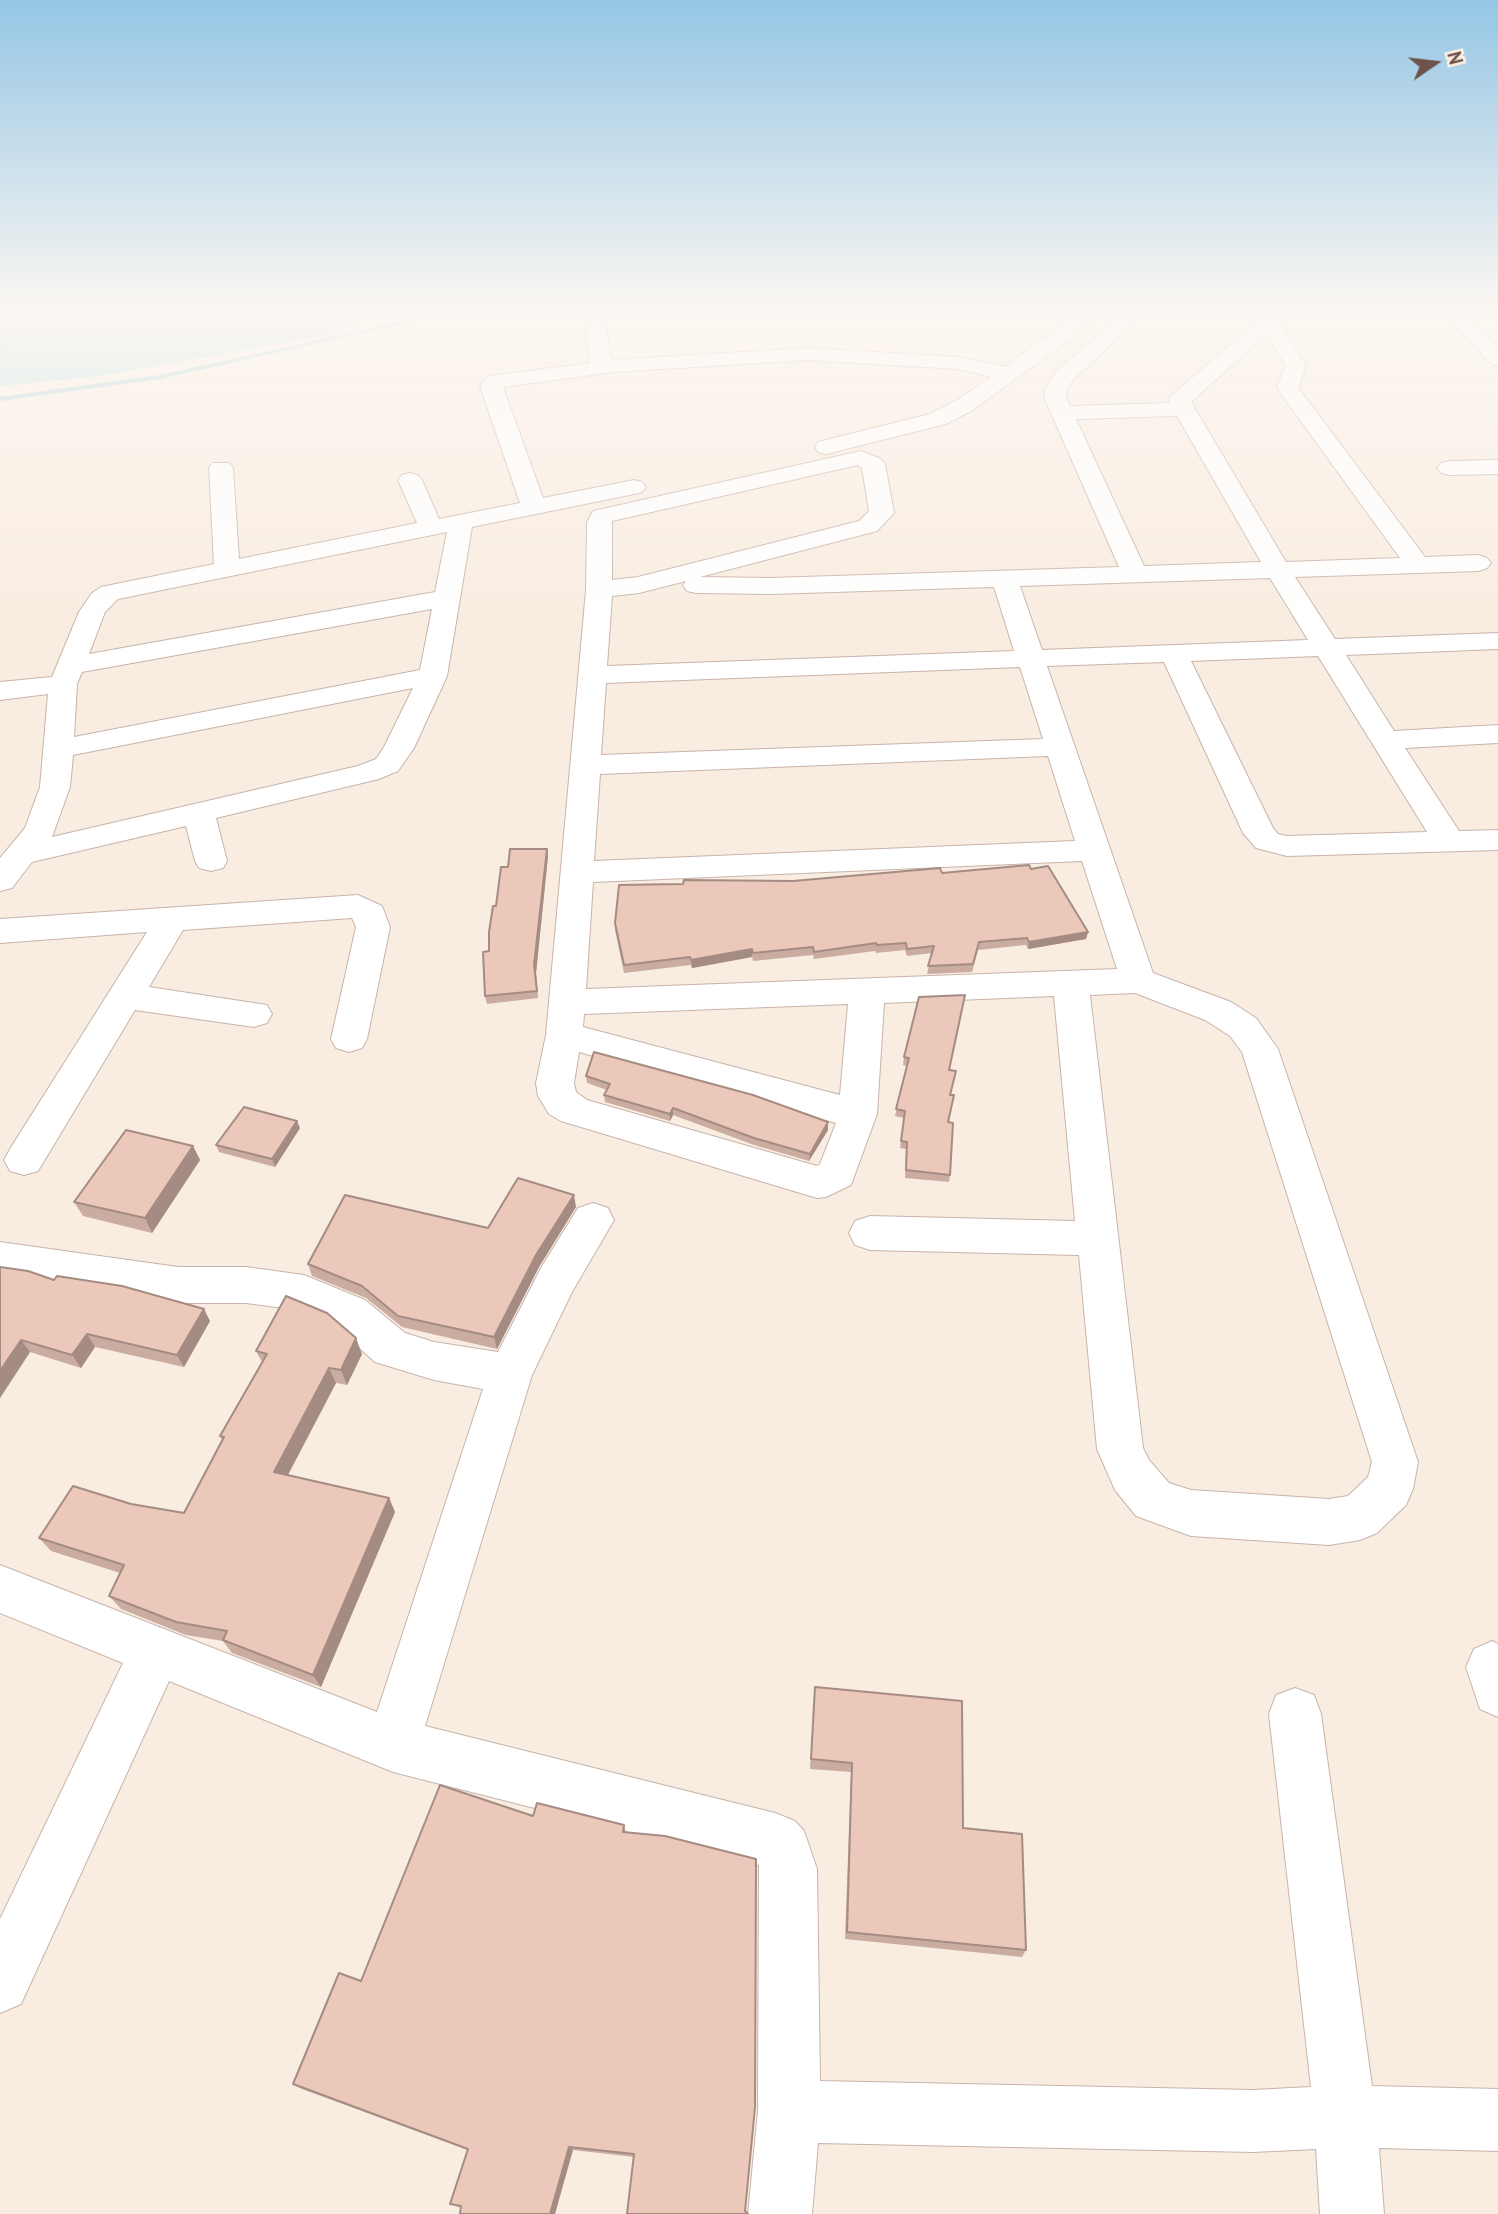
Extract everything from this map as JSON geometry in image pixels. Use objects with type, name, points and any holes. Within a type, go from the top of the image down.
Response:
[{"type":"street","points":[[502,417],[534,508]]},
{"type":"street","points":[[0,880],[55,787],[66,675],[92,612],[101,599],[124,588],[534,508],[890,433],[941,417]]},
{"type":"street","points":[[1062,417],[1135,574]]},
{"type":"street","points":[[1188,417],[1278,569],[1449,841]]},
{"type":"street","points":[[1309,417],[1418,565]]},
{"type":"street","points":[[599,590],[639,585],[868,526],[882,513],[873,464],[861,458],[851,459],[602,516],[599,522],[599,590],[565,1019],[555,1083],[557,1096],[563,1104],[575,1111],[817,1182],[826,1181],[837,1174],[858,1114],[867,991]]},
{"type":"street","points":[[1450,468],[1498,467]]},
{"type":"street","points":[[220,468],[227,569]]},
{"type":"street","points":[[410,480],[431,528]]},
{"type":"street","points":[[21,843],[198,812],[368,773],[387,765],[399,748],[433,676],[461,522]]},
{"type":"street","points":[[639,585],[770,586],[1478,563]]},
{"type":"street","points":[[1003,578],[1138,981]]},
{"type":"street","points":[[0,691],[66,675],[448,598]]},
{"type":"street","points":[[592,675],[1498,641]]},
{"type":"street","points":[[1174,654],[1259,833],[1267,841],[1287,846],[1498,840]]},
{"type":"street","points":[[58,749],[433,676]]},
{"type":"street","points":[[1387,740],[1498,734]]},
{"type":"street","points":[[585,765],[1060,747]]},
{"type":"street","points":[[198,812],[211,861]]},
{"type":"street","points":[[577,872],[1095,850]]},
{"type":"street","points":[[0,931],[358,906],[370,914],[373,927],[349,1040]]},
{"type":"street","points":[[24,1160],[172,919]]},
{"type":"street","points":[[565,1019],[867,991],[1071,983],[1138,981],[1218,1011],[1243,1027],[1259,1049],[1395,1462],[1389,1489],[1360,1517],[1329,1522],[1191,1513],[1153,1500],[1132,1475],[1120,1449],[1071,983]]},
{"type":"street","points":[[125,996],[254,1014]]},
{"type":"street","points":[[565,1019],[858,1114]]},
{"type":"street","points":[[393,1745],[510,1374],[556,1280],[593,1220]]},
{"type":"street","points":[[870,1233],[1098,1239]]},
{"type":"street","points":[[0,1259],[178,1285],[246,1285],[304,1293],[350,1313],[391,1348],[434,1361],[510,1374]]},
{"type":"street","points":[[0,1589],[393,1745],[775,1841],[784,1851],[789,1869],[789,2111],[780,2214]]},
{"type":"street","points":[[0,1983],[156,1651]]},
{"type":"street","points":[[1295,1714],[1345,2116],[1352,2214]]},
{"type":"street","points":[[789,2111],[1253,2120],[1345,2116],[1498,2120]]},
{"type":"building","points":[[510,849],[547,849],[534,965],[537,991],[485,996],[483,952],[489,951],[489,932],[493,906],[496,906],[501,867],[508,867]]},
{"type":"building","points":[[1029,865],[1031,869],[1048,866],[1088,932],[1029,942],[1027,938],[979,942],[973,964],[928,966],[934,946],[907,949],[906,943],[876,943],[814,952],[813,947],[753,953],[752,949],[691,960],[690,957],[624,965],[615,923],[619,885],[683,884],[684,880],[793,881],[940,868],[942,873]]},
{"type":"building","points":[[965,995],[949,1070],[956,1071],[950,1095],[954,1095],[948,1122],[953,1123],[950,1175],[906,1170],[907,1142],[901,1141],[905,1111],[896,1109],[909,1058],[904,1057],[919,997]]},
{"type":"building","points":[[594,1052],[753,1095],[828,1122],[810,1154],[754,1138],[673,1108],[670,1114],[604,1095],[610,1084],[586,1076]]},
{"type":"building","points":[[244,1107],[297,1121],[272,1159],[216,1145]]},
{"type":"building","points":[[126,1130],[193,1146],[145,1218],[74,1202]]},
{"type":"building","points":[[518,1178],[574,1195],[536,1255],[494,1337],[398,1316],[362,1286],[308,1264],[345,1195],[488,1228]]},
{"type":"building","points":[[0,1267],[28,1271],[54,1280],[57,1276],[122,1286],[204,1309],[177,1355],[87,1334],[72,1355],[21,1340],[0,1371]]},
{"type":"building","points":[[286,1296],[327,1313],[356,1338],[341,1370],[329,1368],[274,1472],[389,1498],[313,1675],[223,1640],[227,1631],[176,1622],[109,1596],[124,1565],[39,1538],[73,1486],[131,1504],[184,1513],[224,1437],[220,1436],[267,1354],[256,1351]]},
{"type":"building","points":[[815,1687],[962,1701],[963,1828],[1022,1834],[1026,1950],[847,1932],[852,1763],[811,1759]]},
{"type":"building","points":[[440,1785],[533,1816],[537,1803],[624,1825],[623,1832],[665,1836],[756,1859],[755,2107],[745,2211],[748,2214],[627,2214],[634,2154],[569,2147],[550,2214],[460,2214],[461,2206],[450,2204],[468,2149],[293,2084],[339,1973],[361,1981]]}]
